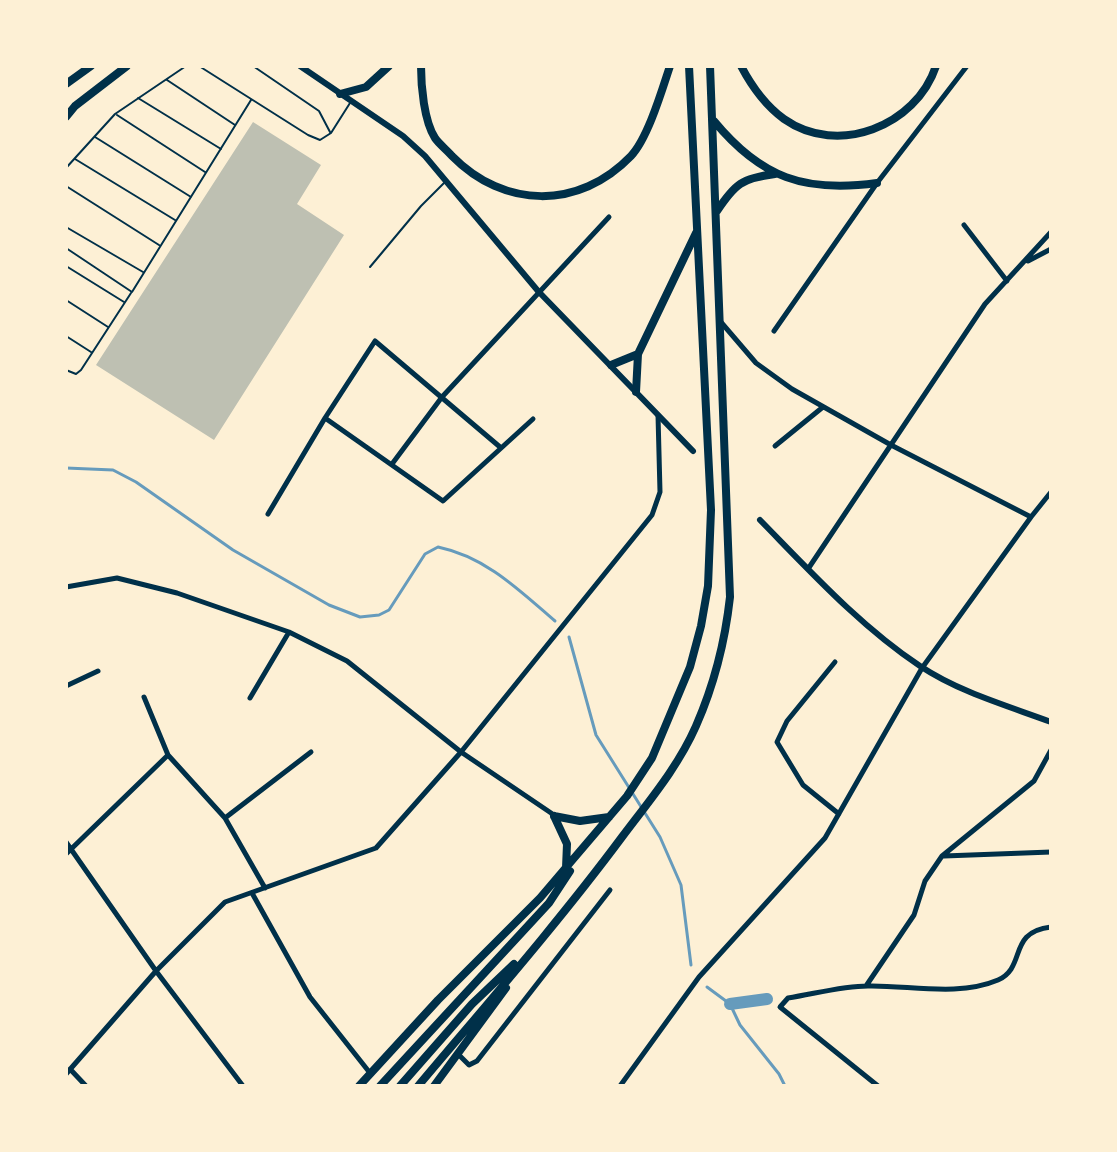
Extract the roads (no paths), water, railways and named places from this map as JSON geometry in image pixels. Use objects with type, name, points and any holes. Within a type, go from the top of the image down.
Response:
[{"type":"main road","points":[[66,84],[91,66]]},
{"type":"main road","points":[[66,117],[75,106],[127,66]]},
{"type":"main road","points":[[340,94],[366,87],[389,66]]},
{"type":"main road","points":[[421,66],[421,88],[434,137],[467,171],[503,192],[553,197],[596,185],[633,155],[654,112],[670,66]]},
{"type":"main road","points":[[359,1086],[566,869],[627,796],[652,758],[690,667],[708,586],[711,510],[689,66]]},
{"type":"main road","points":[[418,1086],[590,880],[677,764],[713,681],[725,638],[730,597],[730,539],[718,319],[710,66]]},
{"type":"main road","points":[[741,66],[752,86],[784,119],[822,135],[859,135],[894,121],[921,97],[936,66]]},
{"type":"main road","points":[[714,120],[733,144],[776,174],[820,187],[877,183]]},
{"type":"main road","points":[[715,213],[729,192],[745,178],[776,174]]},
{"type":"main road","points":[[636,392],[638,354],[697,232]]},
{"type":"main road","points":[[611,365],[638,354]]},
{"type":"main road","points":[[554,816],[580,821],[610,817]]},
{"type":"main road","points":[[554,816],[567,844],[566,869]]},
{"type":"main road","points":[[381,1085],[549,903],[587,844]]},
{"type":"main road","points":[[434,1086],[538,942]]},
{"type":"main road","points":[[400,1086],[472,1004],[538,942]]},
{"type":"street","points":[[300,66],[403,136],[446,181],[538,291],[693,451]]},
{"type":"street","points":[[774,331],[877,183],[967,66]]},
{"type":"street","points":[[392,464],[442,397],[609,217]]},
{"type":"street","points":[[964,225],[1007,281]]},
{"type":"street","points":[[808,569],[985,304],[1051,232]]},
{"type":"street","points":[[1024,263],[1051,249]]},
{"type":"street","points":[[718,319],[756,363],[792,389],[891,445],[1031,517]]},
{"type":"street","points":[[268,514],[375,341],[500,447]]},
{"type":"street","points":[[775,446],[823,407]]},
{"type":"street","points":[[86,1086],[68,1072],[156,971],[225,902],[376,848],[461,752],[652,515],[660,492],[658,415]]},
{"type":"street","points":[[325,418],[443,501],[533,419]]},
{"type":"street","points":[[620,1086],[699,977],[825,838],[922,668],[1051,492]]},
{"type":"street","points":[[760,520],[871,628],[922,668],[982,696],[1051,722]]},
{"type":"street","points":[[66,587],[117,578],[177,593],[289,632],[347,661],[461,752],[554,816]]},
{"type":"street","points":[[250,698],[289,632]]},
{"type":"street","points":[[835,662],[800,704],[777,742],[803,785],[839,814]]},
{"type":"street","points":[[66,686],[98,671]]},
{"type":"street","points":[[144,697],[168,755],[225,818],[265,888]]},
{"type":"street","points":[[866,986],[914,915],[925,881],[942,856],[1034,781],[1051,750]]},
{"type":"street","points":[[225,818],[311,752]]},
{"type":"street","points":[[66,854],[168,755]]},
{"type":"street","points":[[66,842],[156,971],[243,1086]]},
{"type":"street","points":[[942,856],[1051,852]]},
{"type":"street","points":[[459,1055],[469,1065],[477,1061],[610,890]]},
{"type":"street","points":[[252,893],[310,997],[370,1073]]},
{"type":"street","points":[[878,1086],[780,1007],[788,998],[866,986],[937,989],[999,979],[1015,962],[1028,933],[1051,927]]},
{"type":"lane","points":[[66,168],[115,114],[186,66]]},
{"type":"lane","points":[[199,66],[320,140],[331,133],[351,101]]},
{"type":"lane","points":[[253,66],[319,111],[331,133]]},
{"type":"lane","points":[[66,72],[75,77]]},
{"type":"lane","points":[[165,79],[236,126]]},
{"type":"lane","points":[[137,97],[221,149]]},
{"type":"lane","points":[[66,370],[76,374],[92,352],[251,100]]},
{"type":"lane","points":[[115,114],[206,173]]},
{"type":"lane","points":[[94,137],[191,197]]},
{"type":"lane","points":[[74,159],[176,221]]},
{"type":"lane","points":[[370,267],[446,181]]},
{"type":"lane","points":[[66,186],[160,246]]},
{"type":"lane","points":[[66,227],[144,272]]},
{"type":"lane","points":[[66,248],[132,292]]},
{"type":"lane","points":[[66,266],[125,303]]},
{"type":"lane","points":[[66,300],[108,327]]},
{"type":"lane","points":[[66,336],[92,352]]},
{"type":"waterway","points":[[66,468],[113,470],[136,482],[233,550],[329,605],[360,617],[379,615],[389,610],[425,554],[438,547],[487,567],[555,621]]},
{"type":"waterway","points":[[569,637],[596,735],[660,837],[681,885],[691,965]]},
{"type":"waterway","points":[[707,987],[730,1004],[740,1025],[785,1086]]},
{"type":"waterway","points":[[730,1004],[767,999]]}]
